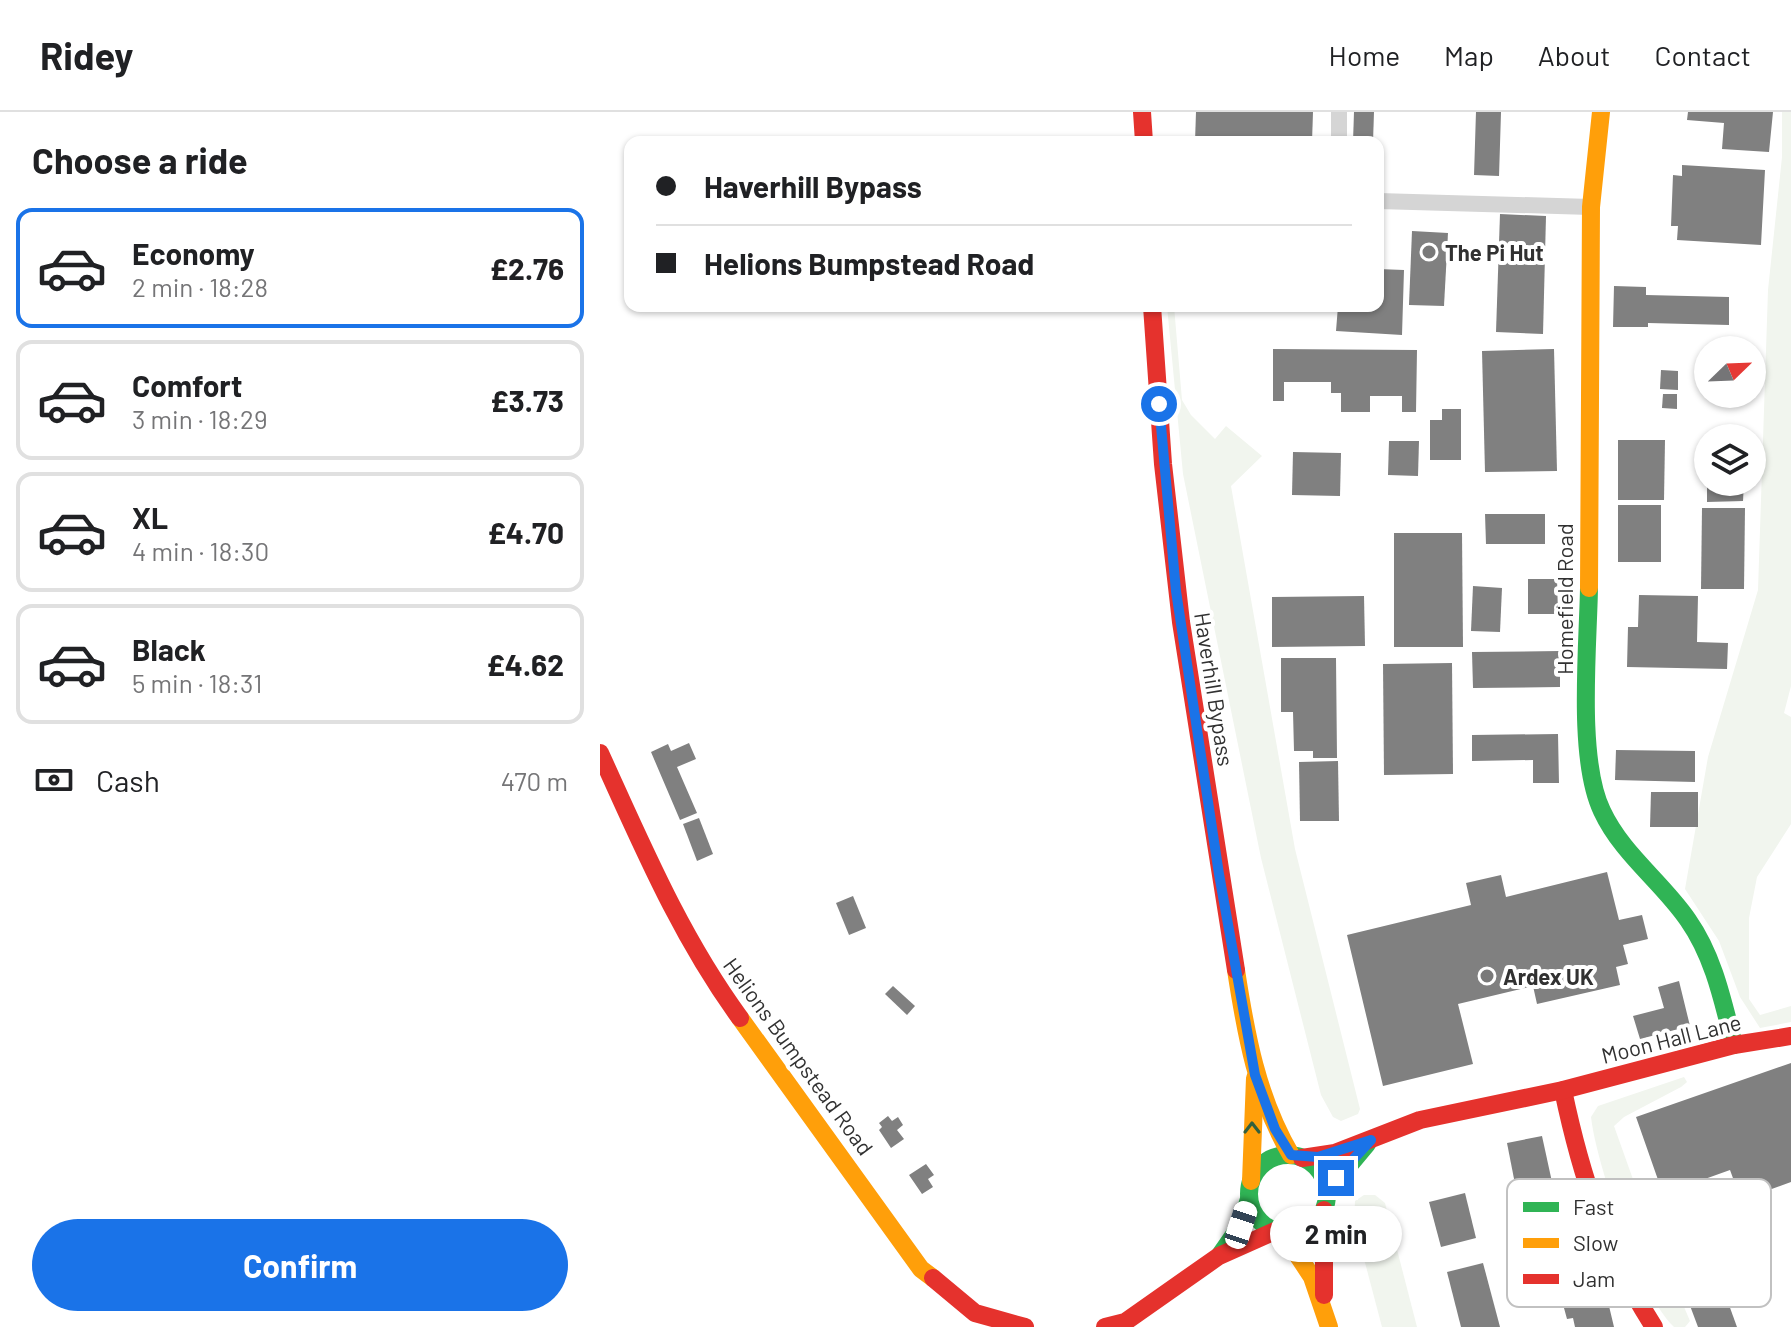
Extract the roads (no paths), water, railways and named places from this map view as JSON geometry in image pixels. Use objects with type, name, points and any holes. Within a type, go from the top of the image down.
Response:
[{"type":"street","points":[[1142,112],[1144,136]]},
{"type":"street","points":[[1339,112],[1339,136]]},
{"type":"street","name":"Homefield Road","points":[[1601,112],[1591,207],[1588,707],[1592,778],[1599,808],[1612,832],[1697,933],[1711,963],[1734,1045]]},
{"type":"street","points":[[1384,201],[1591,207]]},
{"type":"street","name":"Haverhill Bypass","points":[[1153,312],[1176,591],[1219,874],[1255,1075],[1275,1129],[1297,1157]]},
{"type":"street","name":"Helions Bumpstead Road","points":[[600,753],[669,905],[708,974],[921,1269],[975,1313],[1025,1327]]},
{"type":"street","name":"Moon Hall Lane","points":[[1563,1090],[1734,1045],[1791,1036]]},
{"type":"street","name":"Haverhill Bypass","points":[[1250,1190],[1255,1075]]},
{"type":"street","points":[[1219,1256],[1241,1225],[1250,1190],[1267,1161],[1335,1153],[1420,1120],[1563,1090],[1582,1179]]},
{"type":"street","points":[[1105,1327],[1125,1322],[1219,1256],[1279,1232],[1303,1230],[1371,1140]]},
{"type":"street","points":[[1297,1157],[1320,1171],[1325,1201],[1324,1308]]},
{"type":"street","points":[[1250,1190],[1253,1213],[1300,1252],[1329,1327]]},
{"type":"street","points":[[1642,1307],[1654,1327]]},
{"type":"place","name":"The Pi Hut","points":[[1429,252]]},
{"type":"place","name":"Ardex UK","points":[[1487,976]]}]
